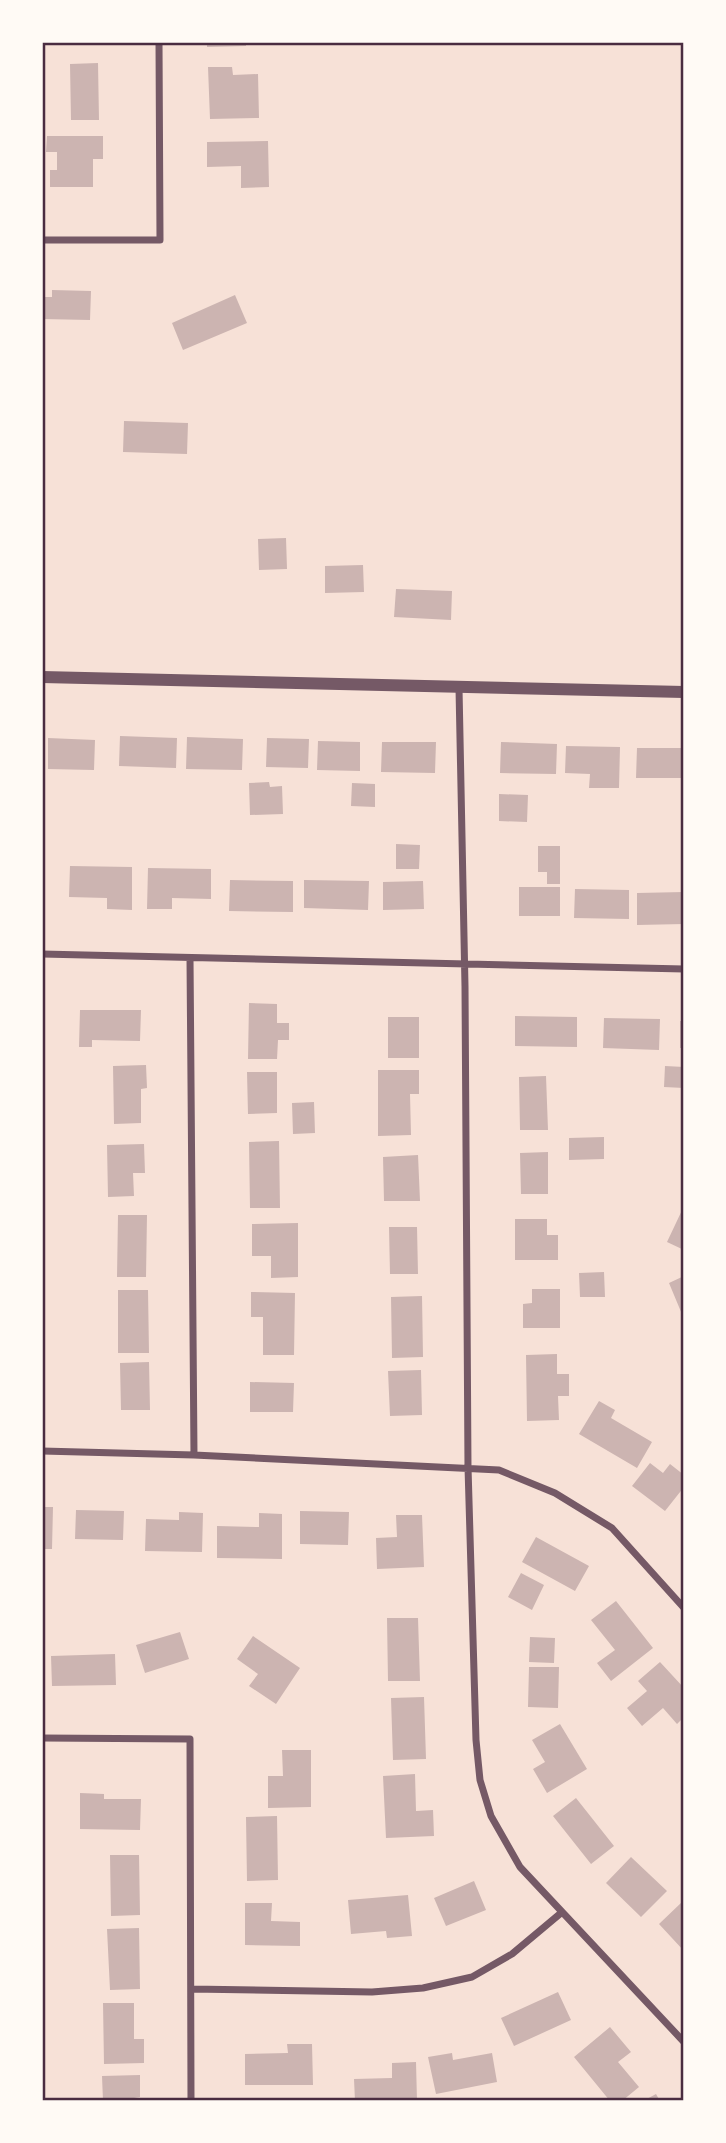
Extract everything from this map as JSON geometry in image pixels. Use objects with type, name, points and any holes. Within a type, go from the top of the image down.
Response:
[{"type":"street","points":[[42,240],[160,240],[159,42]]},
{"type":"street","points":[[42,677],[684,692]]},
{"type":"street","points":[[459,688],[465,964],[468,1467],[476,1740],[480,1780],[491,1816],[520,1867],[684,2042]]},
{"type":"street","points":[[42,954],[684,970]]},
{"type":"street","points":[[190,958],[194,1455]]},
{"type":"street","points":[[42,1451],[194,1455],[499,1470],[555,1493],[612,1528],[684,1608]]},
{"type":"street","points":[[42,1738],[190,1739],[191,2101]]},
{"type":"street","points":[[191,1989],[372,1992],[423,1988],[472,1977],[512,1955],[561,1913]]},
{"type":"building","points":[[102,42],[102,45],[72,44]]},
{"type":"building","points":[[207,42],[246,42],[246,46],[207,47]]},
{"type":"building","points":[[98,63],[99,120],[71,120],[70,64]]},
{"type":"building","points":[[208,67],[232,67],[233,75],[258,74],[259,118],[210,119]]},
{"type":"building","points":[[47,136],[103,136],[103,159],[93,159],[93,187],[50,187],[50,170],[57,170],[57,152],[46,152]]},
{"type":"building","points":[[268,141],[269,187],[241,188],[241,166],[207,167],[207,142]]},
{"type":"building","points":[[52,290],[91,291],[90,320],[42,319],[42,297],[52,297]]},
{"type":"building","points":[[235,295],[247,323],[183,350],[172,323]]},
{"type":"building","points":[[124,421],[188,423],[187,454],[123,452]]},
{"type":"building","points":[[286,538],[287,569],[259,570],[258,539]]},
{"type":"building","points":[[363,565],[364,592],[325,593],[325,566]]},
{"type":"building","points":[[396,589],[452,591],[451,620],[394,617]]},
{"type":"building","points":[[120,736],[177,738],[176,768],[119,766]]},
{"type":"building","points":[[187,737],[243,739],[242,770],[186,769]]},
{"type":"building","points":[[48,738],[95,740],[94,770],[48,769]]},
{"type":"building","points":[[267,738],[309,739],[308,768],[266,767]]},
{"type":"building","points":[[318,741],[360,742],[360,771],[317,770]]},
{"type":"building","points":[[382,742],[436,742],[435,773],[381,772]]},
{"type":"building","points":[[501,742],[557,744],[556,774],[500,773]]},
{"type":"building","points":[[566,746],[620,747],[619,788],[589,788],[590,774],[565,773]]},
{"type":"building","points":[[637,748],[684,748],[684,778],[636,778]]},
{"type":"building","points":[[269,782],[270,787],[282,786],[283,814],[250,815],[249,783]]},
{"type":"building","points":[[352,783],[375,784],[375,807],[351,806]]},
{"type":"building","points":[[499,794],[528,795],[527,822],[499,821]]},
{"type":"building","points":[[396,844],[420,845],[419,869],[396,869]]},
{"type":"building","points":[[538,846],[560,846],[560,884],[547,884],[547,872],[538,872]]},
{"type":"building","points":[[70,866],[132,867],[132,910],[107,909],[107,898],[69,897]]},
{"type":"building","points":[[148,868],[211,869],[211,899],[172,898],[172,909],[147,909]]},
{"type":"building","points":[[230,880],[293,881],[293,912],[229,911]]},
{"type":"building","points":[[304,880],[369,881],[368,910],[304,908]]},
{"type":"building","points":[[423,881],[424,909],[383,910],[383,882]]},
{"type":"building","points":[[519,887],[560,887],[560,916],[519,916]]},
{"type":"building","points":[[575,889],[629,890],[629,919],[574,918]]},
{"type":"building","points":[[684,892],[684,924],[637,925],[637,893]]},
{"type":"building","points":[[249,1003],[277,1004],[277,1023],[289,1023],[289,1040],[278,1040],[277,1059],[248,1059]]},
{"type":"building","points":[[80,1010],[141,1010],[140,1041],[92,1040],[92,1047],[79,1047]]},
{"type":"building","points":[[515,1016],[577,1017],[577,1047],[515,1046]]},
{"type":"building","points":[[388,1017],[419,1017],[419,1058],[388,1058]]},
{"type":"building","points":[[604,1018],[660,1019],[659,1050],[603,1048]]},
{"type":"building","points":[[680,1021],[684,1021],[684,1048],[680,1048]]},
{"type":"building","points":[[146,1065],[147,1088],[141,1089],[141,1123],[114,1124],[113,1066]]},
{"type":"building","points":[[665,1066],[684,1067],[684,1088],[664,1087]]},
{"type":"building","points":[[378,1070],[419,1070],[419,1094],[410,1094],[411,1135],[378,1136]]},
{"type":"building","points":[[247,1072],[277,1072],[277,1113],[248,1114]]},
{"type":"building","points":[[546,1076],[548,1130],[520,1130],[519,1077]]},
{"type":"building","points":[[314,1102],[315,1133],[293,1134],[292,1103]]},
{"type":"building","points":[[604,1137],[604,1159],[569,1160],[569,1138]]},
{"type":"building","points":[[279,1141],[280,1208],[250,1208],[249,1142]]},
{"type":"building","points":[[144,1144],[145,1173],[133,1173],[134,1196],[108,1197],[107,1145]]},
{"type":"building","points":[[548,1152],[548,1194],[521,1194],[520,1153]]},
{"type":"building","points":[[418,1155],[420,1201],[384,1201],[383,1157]]},
{"type":"building","points":[[684,1206],[684,1250],[667,1242]]},
{"type":"building","points":[[118,1215],[147,1215],[146,1277],[117,1277]]},
{"type":"building","points":[[515,1219],[547,1219],[547,1235],[558,1235],[558,1260],[515,1260]]},
{"type":"building","points":[[298,1223],[298,1277],[271,1278],[271,1256],[252,1256],[252,1224]]},
{"type":"building","points":[[389,1227],[417,1227],[418,1274],[390,1274]]},
{"type":"building","points":[[604,1272],[605,1297],[580,1297],[579,1273]]},
{"type":"building","points":[[684,1276],[684,1319],[669,1283]]},
{"type":"building","points":[[532,1289],[560,1289],[560,1328],[523,1328],[523,1304],[532,1303]]},
{"type":"building","points":[[118,1290],[148,1290],[149,1353],[118,1353]]},
{"type":"building","points":[[251,1292],[295,1293],[294,1355],[263,1355],[263,1317],[251,1317]]},
{"type":"building","points":[[422,1296],[423,1357],[392,1358],[391,1297]]},
{"type":"building","points":[[557,1354],[557,1374],[569,1374],[569,1396],[558,1396],[559,1420],[527,1421],[526,1355]]},
{"type":"building","points":[[149,1362],[150,1410],[121,1410],[120,1363]]},
{"type":"building","points":[[421,1370],[422,1415],[390,1416],[388,1371]]},
{"type":"building","points":[[250,1382],[294,1383],[293,1412],[250,1412]]},
{"type":"building","points":[[599,1401],[615,1410],[611,1418],[652,1442],[637,1468],[579,1434]]},
{"type":"building","points":[[650,1463],[663,1473],[670,1464],[684,1475],[684,1487],[665,1511],[632,1486]]},
{"type":"building","points":[[42,1507],[53,1507],[52,1549],[42,1549]]},
{"type":"building","points":[[76,1510],[124,1511],[123,1540],[75,1539]]},
{"type":"building","points":[[300,1511],[349,1512],[348,1545],[300,1544]]},
{"type":"building","points":[[179,1512],[203,1513],[202,1552],[145,1551],[146,1519],[179,1520]]},
{"type":"building","points":[[259,1513],[282,1514],[282,1559],[217,1558],[217,1526],[259,1527]]},
{"type":"building","points":[[396,1515],[422,1515],[424,1567],[377,1569],[376,1538],[397,1537]]},
{"type":"building","points":[[536,1537],[589,1566],[575,1591],[522,1562]]},
{"type":"building","points":[[521,1573],[544,1585],[532,1610],[508,1597]]},
{"type":"building","points":[[616,1601],[653,1648],[611,1681],[597,1663],[615,1650],[591,1620]]},
{"type":"building","points":[[387,1618],[418,1618],[420,1681],[388,1681]]},
{"type":"building","points":[[180,1632],[189,1659],[145,1673],[136,1645]]},
{"type":"building","points":[[253,1636],[300,1668],[276,1704],[249,1686],[258,1674],[237,1659]]},
{"type":"building","points":[[530,1637],[555,1638],[554,1663],[529,1662]]},
{"type":"building","points":[[115,1654],[116,1685],[52,1686],[51,1656]]},
{"type":"building","points":[[660,1662],[684,1688],[684,1717],[677,1724],[663,1708],[642,1726],[627,1708],[647,1691],[638,1681]]},
{"type":"building","points":[[529,1667],[559,1667],[558,1708],[528,1707]]},
{"type":"building","points":[[424,1697],[426,1759],[393,1760],[391,1698]]},
{"type":"building","points":[[560,1724],[587,1769],[547,1793],[533,1769],[545,1762],[532,1740]]},
{"type":"building","points":[[282,1750],[311,1750],[311,1807],[268,1808],[268,1776],[283,1776]]},
{"type":"building","points":[[415,1774],[416,1811],[433,1810],[434,1836],[386,1838],[383,1776]]},
{"type":"building","points":[[80,1793],[104,1794],[104,1799],[141,1799],[140,1830],[80,1829]]},
{"type":"building","points":[[576,1798],[614,1846],[591,1864],[553,1816]]},
{"type":"building","points":[[277,1816],[278,1880],[247,1881],[246,1817]]},
{"type":"building","points":[[110,1855],[139,1855],[140,1915],[111,1916]]},
{"type":"building","points":[[631,1857],[667,1891],[641,1917],[606,1883]]},
{"type":"building","points":[[474,1881],[486,1910],[446,1926],[434,1898]]},
{"type":"building","points":[[408,1895],[412,1936],[387,1938],[386,1931],[351,1934],[348,1900]]},
{"type":"building","points":[[682,1902],[684,1904],[684,1951],[659,1924]]},
{"type":"building","points":[[245,1903],[272,1903],[271,1921],[300,1922],[300,1946],[245,1945]]},
{"type":"building","points":[[139,1928],[140,1989],[110,1990],[107,1929]]},
{"type":"building","points":[[558,1992],[571,2020],[514,2046],[501,2018]]},
{"type":"building","points":[[103,2003],[134,2003],[134,2039],[144,2039],[144,2063],[104,2064]]},
{"type":"building","points":[[610,2027],[631,2052],[618,2062],[639,2087],[622,2101],[610,2101],[574,2057]]},
{"type":"building","points":[[287,2044],[312,2044],[313,2085],[245,2085],[245,2054],[288,2053]]},
{"type":"building","points":[[452,2053],[453,2060],[492,2053],[497,2082],[436,2094],[428,2057]]},
{"type":"building","points":[[416,2062],[417,2101],[355,2101],[354,2079],[392,2078],[392,2063]]},
{"type":"building","points":[[140,2075],[140,2097],[134,2098],[134,2101],[103,2101],[102,2076]]},
{"type":"building","points":[[656,2094],[660,2101],[643,2101]]}]
